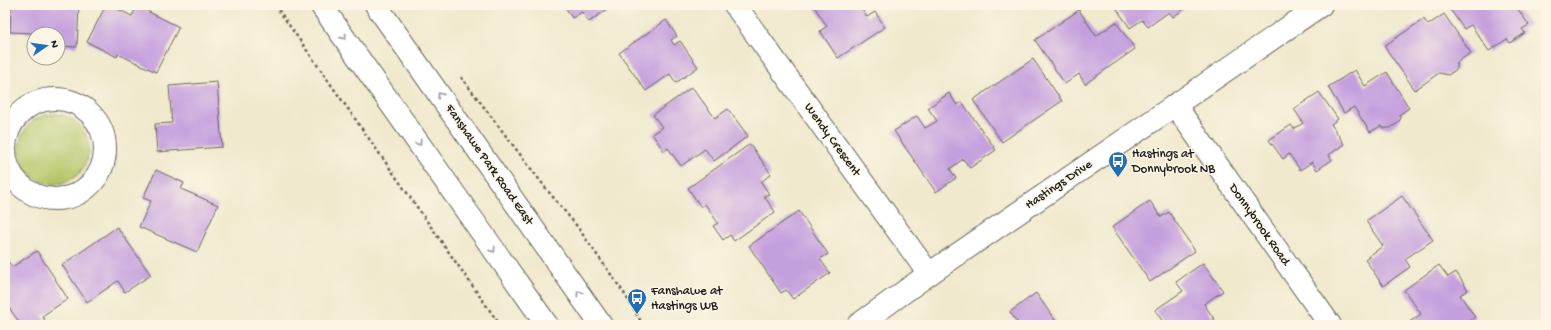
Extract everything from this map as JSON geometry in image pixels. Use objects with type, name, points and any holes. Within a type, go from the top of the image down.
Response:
[{"type":"street","points":[[322,5],[546,325]]},
{"type":"street","name":"Fanshawe Park Road East","points":[[376,5],[601,325]]},
{"type":"street","name":"Wendy Crescent","points":[[735,5],[929,274]]},
{"type":"street","name":"Hastings Drive","points":[[858,325],[929,274],[1321,5]]},
{"type":"street","points":[[59,98],[75,103],[89,111],[99,124],[105,140],[105,157],[100,172],[90,186],[76,195],[60,199],[44,198],[11,184],[5,149],[8,133],[15,118],[28,107],[42,100],[59,98]]},
{"type":"street","name":"Donnybrook Road","points":[[1175,105],[1330,325]]},
{"type":"path","points":[[275,5],[500,325]]},
{"type":"path","points":[[457,73],[576,225],[624,293],[643,325]]},
{"type":"green space","points":[[54,114],[67,117],[79,124],[86,136],[89,149],[86,162],[79,174],[67,181],[54,184],[41,181],[29,174],[22,162],[19,149],[22,136],[29,124],[41,117]]},
{"type":"building","points":[[11,5],[79,5],[77,47],[66,46],[66,26],[26,26],[26,33],[10,32]]},
{"type":"building","points":[[106,5],[132,16],[137,6],[179,27],[156,72],[118,54],[117,57],[87,42]]},
{"type":"building","points":[[564,5],[613,5],[589,22],[582,12],[572,18]]},
{"type":"building","points":[[813,5],[859,5],[867,17],[875,12],[885,27],[838,58],[820,31],[827,26]]},
{"type":"building","points":[[1114,5],[1190,5],[1173,17],[1169,12],[1148,27],[1142,20],[1130,28]]},
{"type":"building","points":[[1447,5],[1515,5],[1529,25],[1522,29],[1525,33],[1510,43],[1507,39],[1489,51],[1471,25],[1464,29]]},
{"type":"building","points":[[1079,10],[1096,36],[1116,22],[1135,49],[1085,84],[1079,74],[1065,84],[1035,40]]},
{"type":"building","points":[[1444,14],[1471,53],[1457,62],[1457,69],[1448,75],[1439,73],[1415,90],[1384,46],[1424,19],[1428,25]]},
{"type":"building","points":[[666,20],[677,36],[671,40],[674,45],[680,41],[698,67],[676,83],[670,74],[646,91],[619,53]]},
{"type":"building","points":[[1033,59],[1062,101],[1002,142],[973,100]]},
{"type":"building","points":[[1355,70],[1365,86],[1387,72],[1409,108],[1399,115],[1401,118],[1398,123],[1390,128],[1382,128],[1381,126],[1370,132],[1354,107],[1344,113],[1328,87]]},
{"type":"building","points":[[217,82],[222,147],[157,152],[155,124],[172,123],[169,86]]},
{"type":"building","points":[[692,87],[715,118],[728,109],[748,136],[714,161],[705,149],[681,166],[668,148],[664,151],[652,134],[662,127],[653,115]]},
{"type":"building","points":[[1319,92],[1338,119],[1331,124],[1344,144],[1329,155],[1332,160],[1317,170],[1312,162],[1300,170],[1289,154],[1283,159],[1269,140],[1291,125],[1294,129],[1303,123],[1294,109]]},
{"type":"building","points":[[949,93],[957,105],[962,102],[996,150],[970,168],[963,159],[950,169],[956,178],[936,192],[894,131],[917,116],[925,128],[937,121],[928,108]]},
{"type":"building","points":[[750,144],[771,174],[761,182],[769,194],[764,196],[775,212],[734,241],[730,235],[723,240],[713,226],[718,223],[705,204],[701,207],[688,188]]},
{"type":"building","points":[[156,170],[184,183],[181,189],[218,205],[197,252],[139,227],[151,201],[143,198]]},
{"type":"building","points":[[1402,196],[1433,240],[1405,259],[1410,267],[1383,286],[1365,259],[1383,246],[1366,221]]},
{"type":"building","points":[[1150,201],[1161,217],[1169,212],[1195,251],[1150,282],[1112,227]]},
{"type":"building","points":[[799,211],[828,254],[820,259],[830,273],[793,299],[786,290],[781,293],[749,246]]},
{"type":"building","points":[[117,227],[151,275],[125,292],[118,281],[87,302],[62,265]]},
{"type":"building","points":[[37,251],[68,299],[42,316],[45,320],[38,325],[21,325],[5,302],[5,264],[8,261],[12,267]]},
{"type":"building","points":[[1203,263],[1223,291],[1204,304],[1218,325],[1165,325],[1155,310],[1183,291],[1176,282]]},
{"type":"building","points":[[1439,265],[1448,277],[1456,272],[1468,290],[1460,295],[1475,317],[1463,325],[1410,325],[1408,323],[1421,314],[1404,290]]},
{"type":"building","points":[[1036,293],[1057,323],[1055,325],[1019,325],[1010,312]]},
{"type":"place","name":"Hastings at Donnybrook NB","points":[[1118,178]]},
{"type":"place","name":"Fanshawe at Hastings WB","points":[[637,315]]}]
